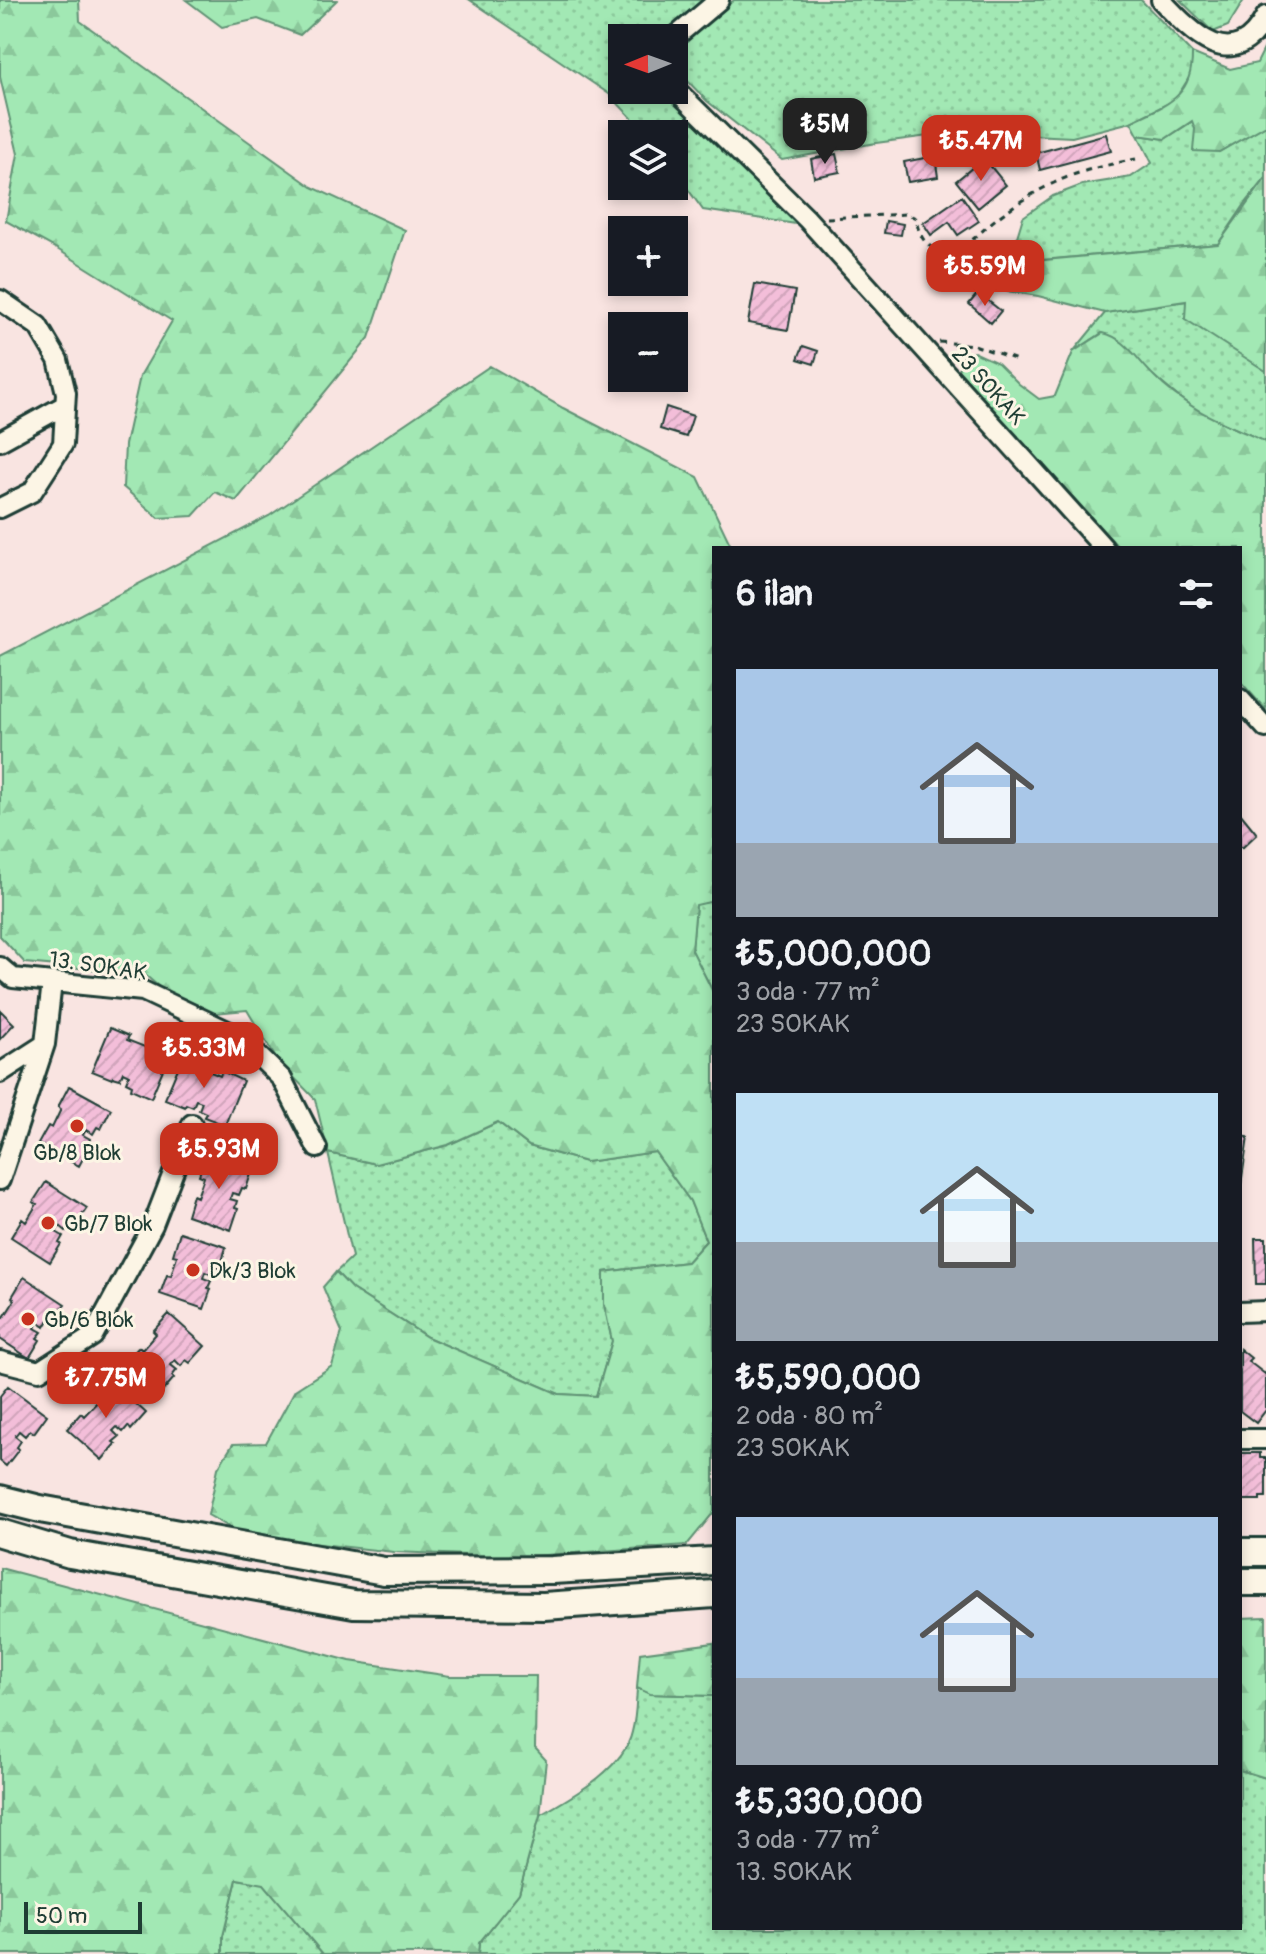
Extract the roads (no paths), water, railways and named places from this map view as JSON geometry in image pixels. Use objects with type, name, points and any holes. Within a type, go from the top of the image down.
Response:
[{"type":"street","points":[[688,26],[719,0]]},
{"type":"street","points":[[1161,0],[1199,38],[1214,45],[1231,46],[1245,40],[1260,27],[1266,16]]},
{"type":"street","name":"23 SOKAK","points":[[688,102],[807,219],[1102,546]]},
{"type":"street","points":[[0,300],[38,326],[58,360],[66,393],[63,444],[32,492],[0,508]]},
{"type":"street","points":[[0,441],[65,405]]},
{"type":"street","points":[[1242,701],[1266,728]]},
{"type":"street","name":"13. SOKAK","points":[[0,967],[13,978],[143,991],[238,1036],[282,1079],[317,1148]]},
{"type":"street","points":[[0,1180],[45,1044],[52,982]]},
{"type":"street","points":[[0,1073],[45,1044]]},
{"type":"street","points":[[0,1361],[39,1371],[93,1336],[153,1225],[192,1124]]},
{"type":"street","points":[[1242,1312],[1266,1311]]},
{"type":"street","points":[[1242,1439],[1266,1439]]},
{"type":"street","points":[[0,1499],[40,1509],[384,1571],[552,1570],[712,1561]]},
{"type":"street","points":[[0,1533],[70,1554],[354,1604],[544,1606],[712,1594]]},
{"type":"street","points":[[1242,1552],[1266,1552]]},
{"type":"street","points":[[1242,1582],[1266,1582]]},
{"type":"place","name":"Gb/8 Blok","points":[[77,1126]]},
{"type":"place","name":"Gb/7 Blok","points":[[48,1223]]},
{"type":"place","name":"Dk/3 Blok","points":[[193,1270]]},
{"type":"place","name":"Gb/6 Blok","points":[[28,1319]]}]
